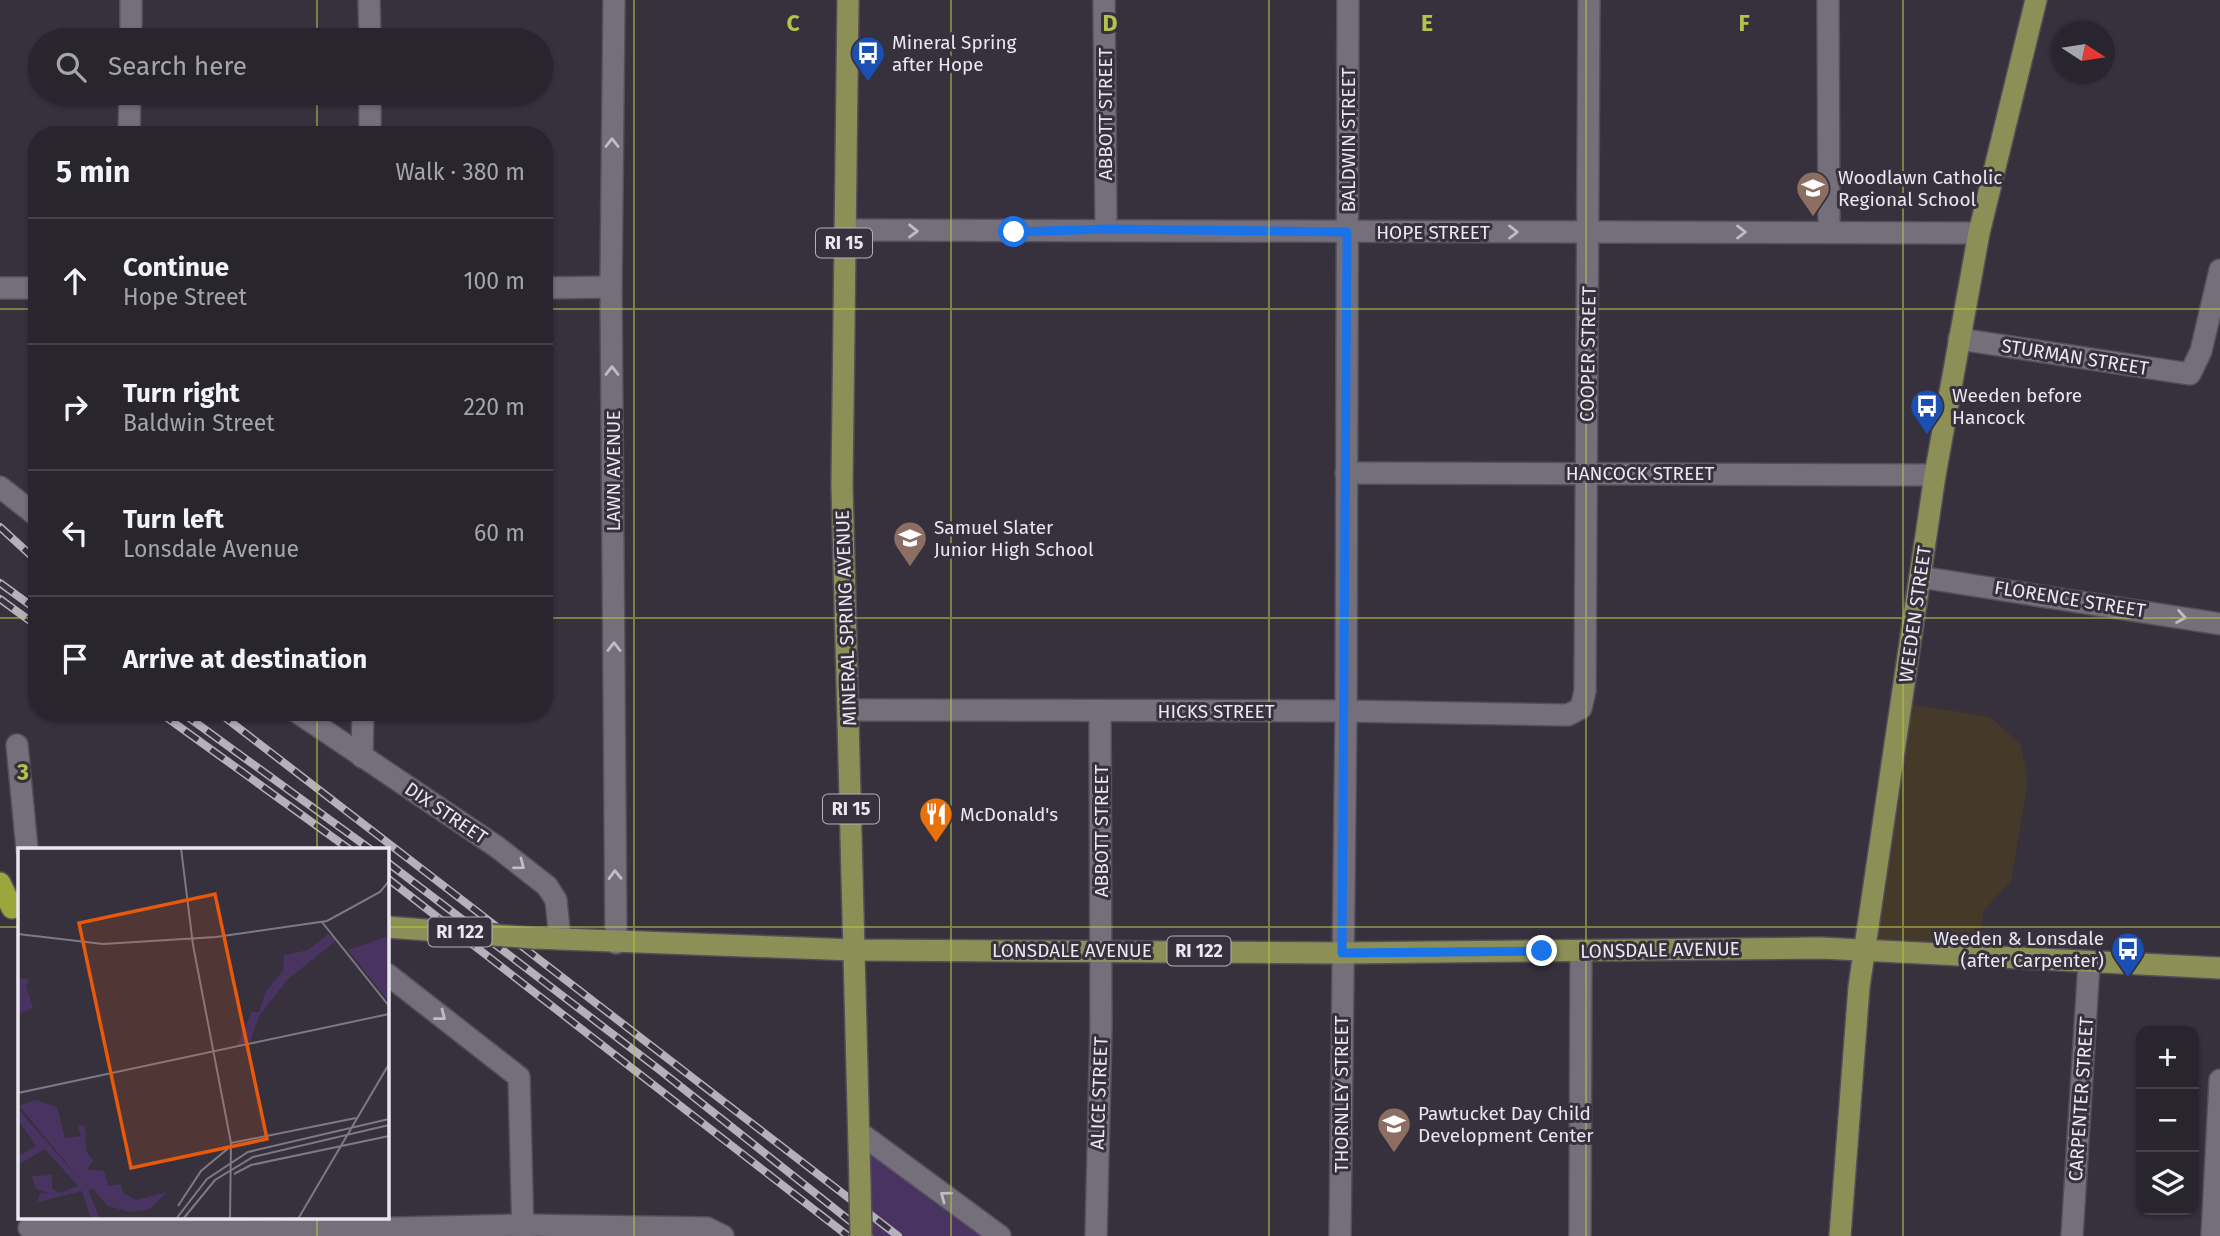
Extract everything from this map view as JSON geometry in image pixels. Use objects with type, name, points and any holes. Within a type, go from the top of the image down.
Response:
[{"type":"highway","points":[[0,883],[10,908]]},
{"type":"main road","name":"MINERAL SPRING AVENUE","points":[[848,0],[842,486],[861,1236]]},
{"type":"main road","name":"WEEDEN STREET","points":[[1840,1236],[1864,950],[1935,475],[1979,233],[2036,0]]},
{"type":"main road","name":"LONSDALE AVENUE","points":[[388,927],[616,943],[854,950],[1342,953],[1864,950],[2220,968]]},
{"type":"street","points":[[131,0],[131,28]]},
{"type":"street","points":[[369,0],[370,28]]},
{"type":"street","name":"LAWN AVENUE","points":[[614,0],[611,287],[616,943]]},
{"type":"street","name":"ABBOTT STREET","points":[[1104,0],[1106,229]]},
{"type":"street","name":"BALDWIN STREET","points":[[1342,953],[1346,711],[1348,0]]},
{"type":"street","name":"COOPER STREET","points":[[1581,708],[1585,691],[1590,0]]},
{"type":"street","points":[[1828,0],[1829,232]]},
{"type":"street","points":[[129,126],[130,105]]},
{"type":"street","points":[[370,105],[370,126]]},
{"type":"street","name":"HOPE STREET","points":[[845,230],[1979,233]]},
{"type":"street","name":"STURMAN STREET","points":[[1959,339],[2190,374],[2201,351],[2220,270]]},
{"type":"street","points":[[553,288],[611,287]]},
{"type":"street","points":[[0,288],[28,288]]},
{"type":"street","name":"HANCOCK STREET","points":[[1346,473],[1935,475]]},
{"type":"street","points":[[0,487],[28,509]]},
{"type":"street","name":"FLORENCE STREET","points":[[1920,577],[2220,624]]},
{"type":"street","name":"HICKS STREET","points":[[849,710],[1346,711],[1568,715],[1581,708]]},
{"type":"street","name":"ABBOTT STREET","points":[[1100,712],[1101,950]]},
{"type":"street","name":"DIX STREET","points":[[310,721],[497,847],[547,886],[556,900],[560,939]]},
{"type":"street","points":[[362,757],[363,721]]},
{"type":"street","points":[[17,745],[27,848]]},
{"type":"street","name":"ALICE STREET","points":[[1096,1236],[1101,950]]},
{"type":"street","points":[[1580,1236],[1581,951]]},
{"type":"street","name":"THORNLEY STREET","points":[[1340,1236],[1342,953]]},
{"type":"street","name":"CARPENTER STREET","points":[[2072,1236],[2089,962]]},
{"type":"street","points":[[388,975],[519,1077],[523,1230]]},
{"type":"street","points":[[2212,1236],[2220,1080]]},
{"type":"street","points":[[860,1133],[1000,1236]]},
{"type":"street","points":[[29,1227],[523,1230],[707,1228],[723,1236]]},
{"type":"shaded area","points":[[1899,702],[1990,717],[2021,745],[2028,781],[2011,881],[1984,910],[1976,957],[1875,957]]},
{"type":"shaded area","points":[[857,1134],[998,1236],[856,1236]]},
{"type":"railway","points":[[0,527],[28,553]]},
{"type":"railway","points":[[0,583],[28,603]]},
{"type":"railway","points":[[0,599],[28,619]]},
{"type":"railway","points":[[171,721],[348,848]]},
{"type":"railway","points":[[193,721],[369,848]]},
{"type":"railway","points":[[230,721],[898,1236]]},
{"type":"railway","points":[[388,863],[661,1071],[869,1236]]},
{"type":"railway","points":[[388,879],[848,1236]]},
{"type":"place","name":"Mineral Spring after Hope","points":[[868,83]]},
{"type":"place","name":"Woodlawn Catholic Regional School","points":[[1813,218]]},
{"type":"place","name":"Weeden before Hancock","points":[[1927,436]]},
{"type":"place","name":"Samuel Slater Junior High School","points":[[910,568]]},
{"type":"place","name":"McDonald's","points":[[936,844]]},
{"type":"place","name":"Weeden & Lonsdale (after Carpenter)","points":[[2128,979]]},
{"type":"place","name":"Pawtucket Day Child Development Center","points":[[1394,1154]]},
{"type":"route","points":[[1014,232],[1106,229],[1347,232],[1346,711],[1342,953],[1542,951]]}]
